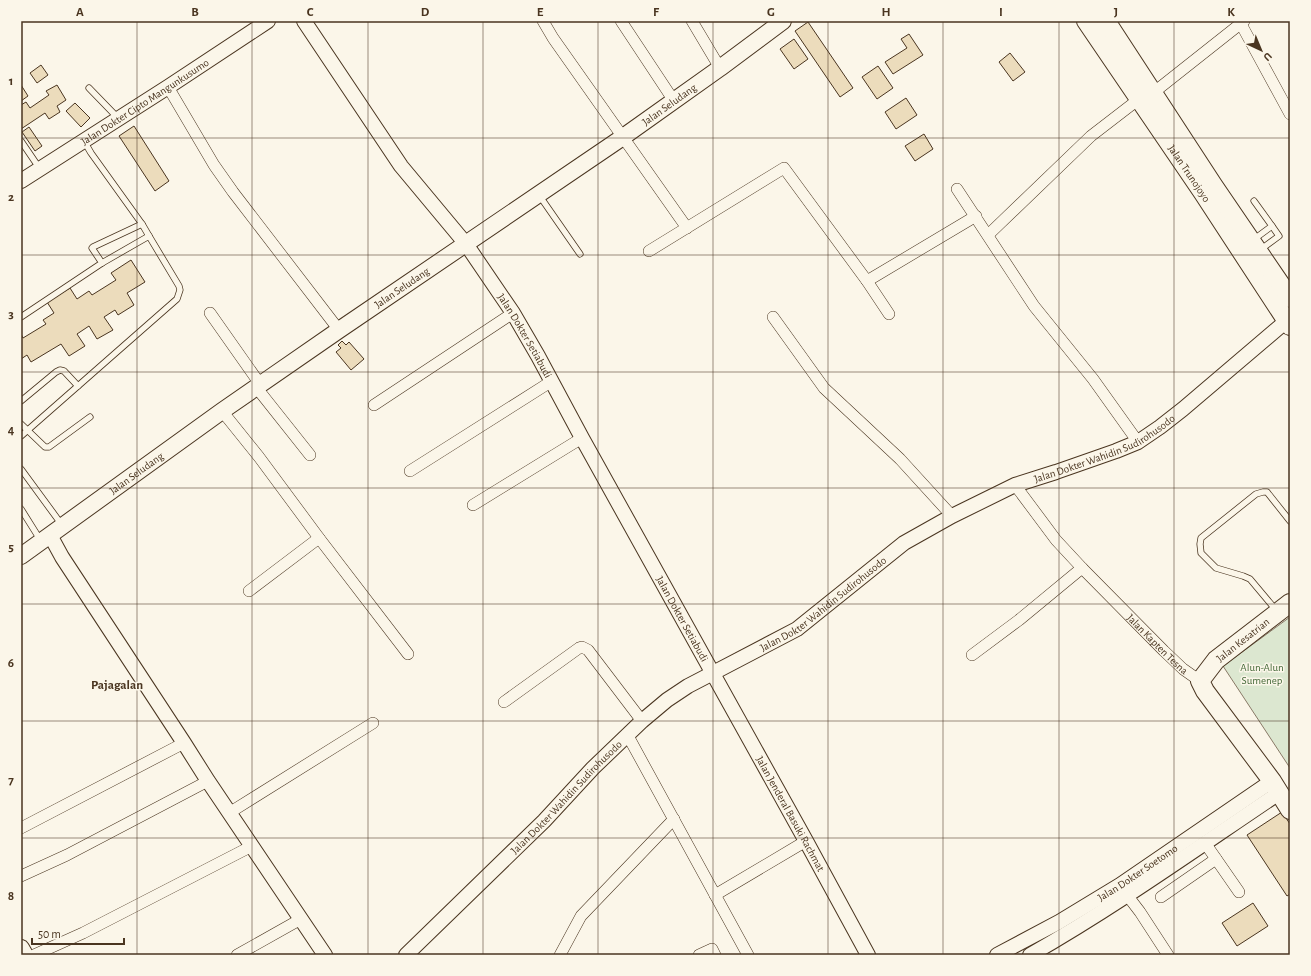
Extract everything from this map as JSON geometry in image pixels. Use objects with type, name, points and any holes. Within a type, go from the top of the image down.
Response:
[{"type":"highway","name":"Jalan Trunojoyo","points":[[1086,21],[1146,96],[1208,189],[1289,322]]},
{"type":"highway","name":"Jalan Trunojoyo","points":[[1106,21],[1146,96]]},
{"type":"highway","name":"Jalan Trunojoyo","points":[[1208,189],[1255,247],[1290,298]]},
{"type":"highway","name":"Jalan Kesatrian","points":[[1200,681],[1216,660],[1284,607]]},
{"type":"highway","name":"Jalan Kapten Tesna","points":[[1200,681],[1204,691],[1275,787],[1290,810]]},
{"type":"main road","name":"Jalan Seludang","points":[[21,556],[222,411],[338,330],[623,138],[783,21]]},
{"type":"main road","points":[[21,948],[25,955]]},
{"type":"street","name":"Jalan Dokter Setiabudi","points":[[304,21],[401,166],[466,244],[513,313],[713,673]]},
{"type":"street","points":[[543,21],[553,38],[687,228]]},
{"type":"street","points":[[621,21],[674,101]]},
{"type":"street","points":[[692,21],[720,68]]},
{"type":"street","name":"Jalan Dokter Cipto Mangunkusumo","points":[[21,181],[168,88],[266,22]]},
{"type":"street","points":[[988,235],[1091,136],[1243,22],[1290,114]]},
{"type":"street","points":[[168,88],[214,165],[338,330]]},
{"type":"street","points":[[649,252],[784,168],[867,280],[889,314]]},
{"type":"street","points":[[957,189],[1034,306],[1093,379],[1138,442]]},
{"type":"street","points":[[867,280],[976,216]]},
{"type":"street","points":[[210,313],[258,386],[310,455]]},
{"type":"street","points":[[374,405],[513,313]]},
{"type":"street","points":[[772,317],[824,388],[900,458],[952,516]]},
{"type":"street","name":"Jalan Dokter Wahidin Sudirohusodo","points":[[406,955],[544,821],[642,720],[667,700],[688,686],[797,629],[904,543],[952,516],[1015,485],[1056,472],[1138,442],[1183,409],[1289,322]]},
{"type":"street","points":[[410,471],[552,381]]},
{"type":"street","points":[[222,411],[259,457],[408,654]]},
{"type":"street","points":[[473,505],[582,438]]},
{"type":"street","name":"Jalan Kapten Tesna","points":[[1015,485],[1056,540],[1082,568],[1164,651],[1183,669],[1200,681]]},
{"type":"street","points":[[51,534],[62,557],[229,813],[325,955]]},
{"type":"street","points":[[249,592],[319,538]]},
{"type":"street","points":[[972,655],[1019,620],[1082,568]]},
{"type":"street","points":[[504,702],[582,647],[588,650],[642,720]]},
{"type":"street","name":"Jalan Jenderal Basuki Rachmat","points":[[713,673],[868,955]]},
{"type":"street","points":[[229,813],[372,723]]},
{"type":"street","points":[[628,736],[748,955]]},
{"type":"street","points":[[21,828],[184,743]]},
{"type":"street","points":[[21,876],[67,855],[208,781]]},
{"type":"street","name":"Jalan Dokter Soetomo","points":[[1036,953],[1065,935],[1123,890],[1275,787]]},
{"type":"street","points":[[560,955],[581,916],[674,819]]},
{"type":"street","points":[[1202,837],[1239,892]]},
{"type":"street","points":[[715,895],[806,841]]},
{"type":"street","points":[[34,955],[83,933],[252,846]]},
{"type":"street","points":[[1161,897],[1216,859]]},
{"type":"street","points":[[1123,890],[1140,912],[1168,955]]},
{"type":"street","name":"Jalan Dokter Soetomo","points":[[997,955],[1123,890]]},
{"type":"street","points":[[237,955],[301,919]]},
{"type":"street","points":[[1033,936],[1036,953]]},
{"type":"street","points":[[699,955],[712,949],[715,955]]},
{"type":"lane","points":[[89,88],[119,119]]},
{"type":"lane","points":[[21,141],[40,169]]},
{"type":"lane","points":[[21,436],[177,299],[179,295],[179,286],[142,224],[84,142]]},
{"type":"lane","points":[[538,195],[580,254]]},
{"type":"lane","points":[[1254,201],[1279,236],[1255,247]]},
{"type":"lane","points":[[102,263],[92,248],[93,246],[142,224]]},
{"type":"lane","points":[[1255,247],[1272,226]]},
{"type":"lane","points":[[21,317],[102,263],[149,236]]},
{"type":"lane","points":[[21,401],[60,370],[78,386]]},
{"type":"lane","points":[[21,424],[45,447],[49,447],[90,417]]},
{"type":"lane","points":[[21,469],[51,534]]},
{"type":"lane","points":[[1284,607],[1250,579],[1216,568],[1201,553],[1200,544],[1201,538],[1256,494],[1263,492],[1267,492],[1290,522]]},
{"type":"lane","points":[[21,509],[51,534]]},
{"type":"green space","name":"Alun-Alun Sumenep","points":[[1290,617],[1290,768],[1223,666]]},
{"type":"building","points":[[808,22],[853,88],[840,97],[795,31]]},
{"type":"building","points":[[909,34],[923,55],[893,74],[885,62],[907,48],[901,39]]},
{"type":"building","points":[[794,39],[808,59],[794,69],[780,49]]},
{"type":"building","points":[[1010,53],[1025,72],[1013,81],[999,62]]},
{"type":"building","points":[[41,65],[48,75],[37,83],[30,73]]},
{"type":"building","points":[[878,66],[893,88],[877,99],[862,77]]},
{"type":"building","points":[[21,85],[28,96],[21,101]]},
{"type":"building","points":[[57,85],[66,100],[57,106],[60,112],[49,119],[45,113],[21,129],[21,105],[26,102],[30,108],[49,95],[46,91]]},
{"type":"building","points":[[906,98],[917,115],[896,129],[885,112]]},
{"type":"building","points":[[75,103],[90,118],[81,127],[66,111]]},
{"type":"building","points":[[134,126],[169,181],[155,191],[119,136]]},
{"type":"building","points":[[29,127],[42,146],[35,151],[22,132]]},
{"type":"building","points":[[924,134],[933,149],[915,161],[905,146]]},
{"type":"building","points":[[131,260],[145,282],[127,293],[134,305],[118,315],[115,310],[104,317],[113,330],[97,339],[89,326],[77,334],[85,346],[69,356],[61,344],[31,362],[27,355],[21,359],[21,334],[23,338],[46,324],[43,320],[54,313],[47,302],[70,288],[77,299],[89,291],[92,295],[116,280],[111,273]]},
{"type":"building","points":[[342,341],[346,345],[349,342],[364,359],[351,370],[336,352],[341,348],[338,345]]},
{"type":"building","points":[[1282,812],[1290,824],[1290,894],[1287,896],[1247,835]]},
{"type":"building","points":[[1253,903],[1268,926],[1237,946],[1222,923]]},
{"type":"district","name":"Pajagalan","points":[[117,685]]}]
